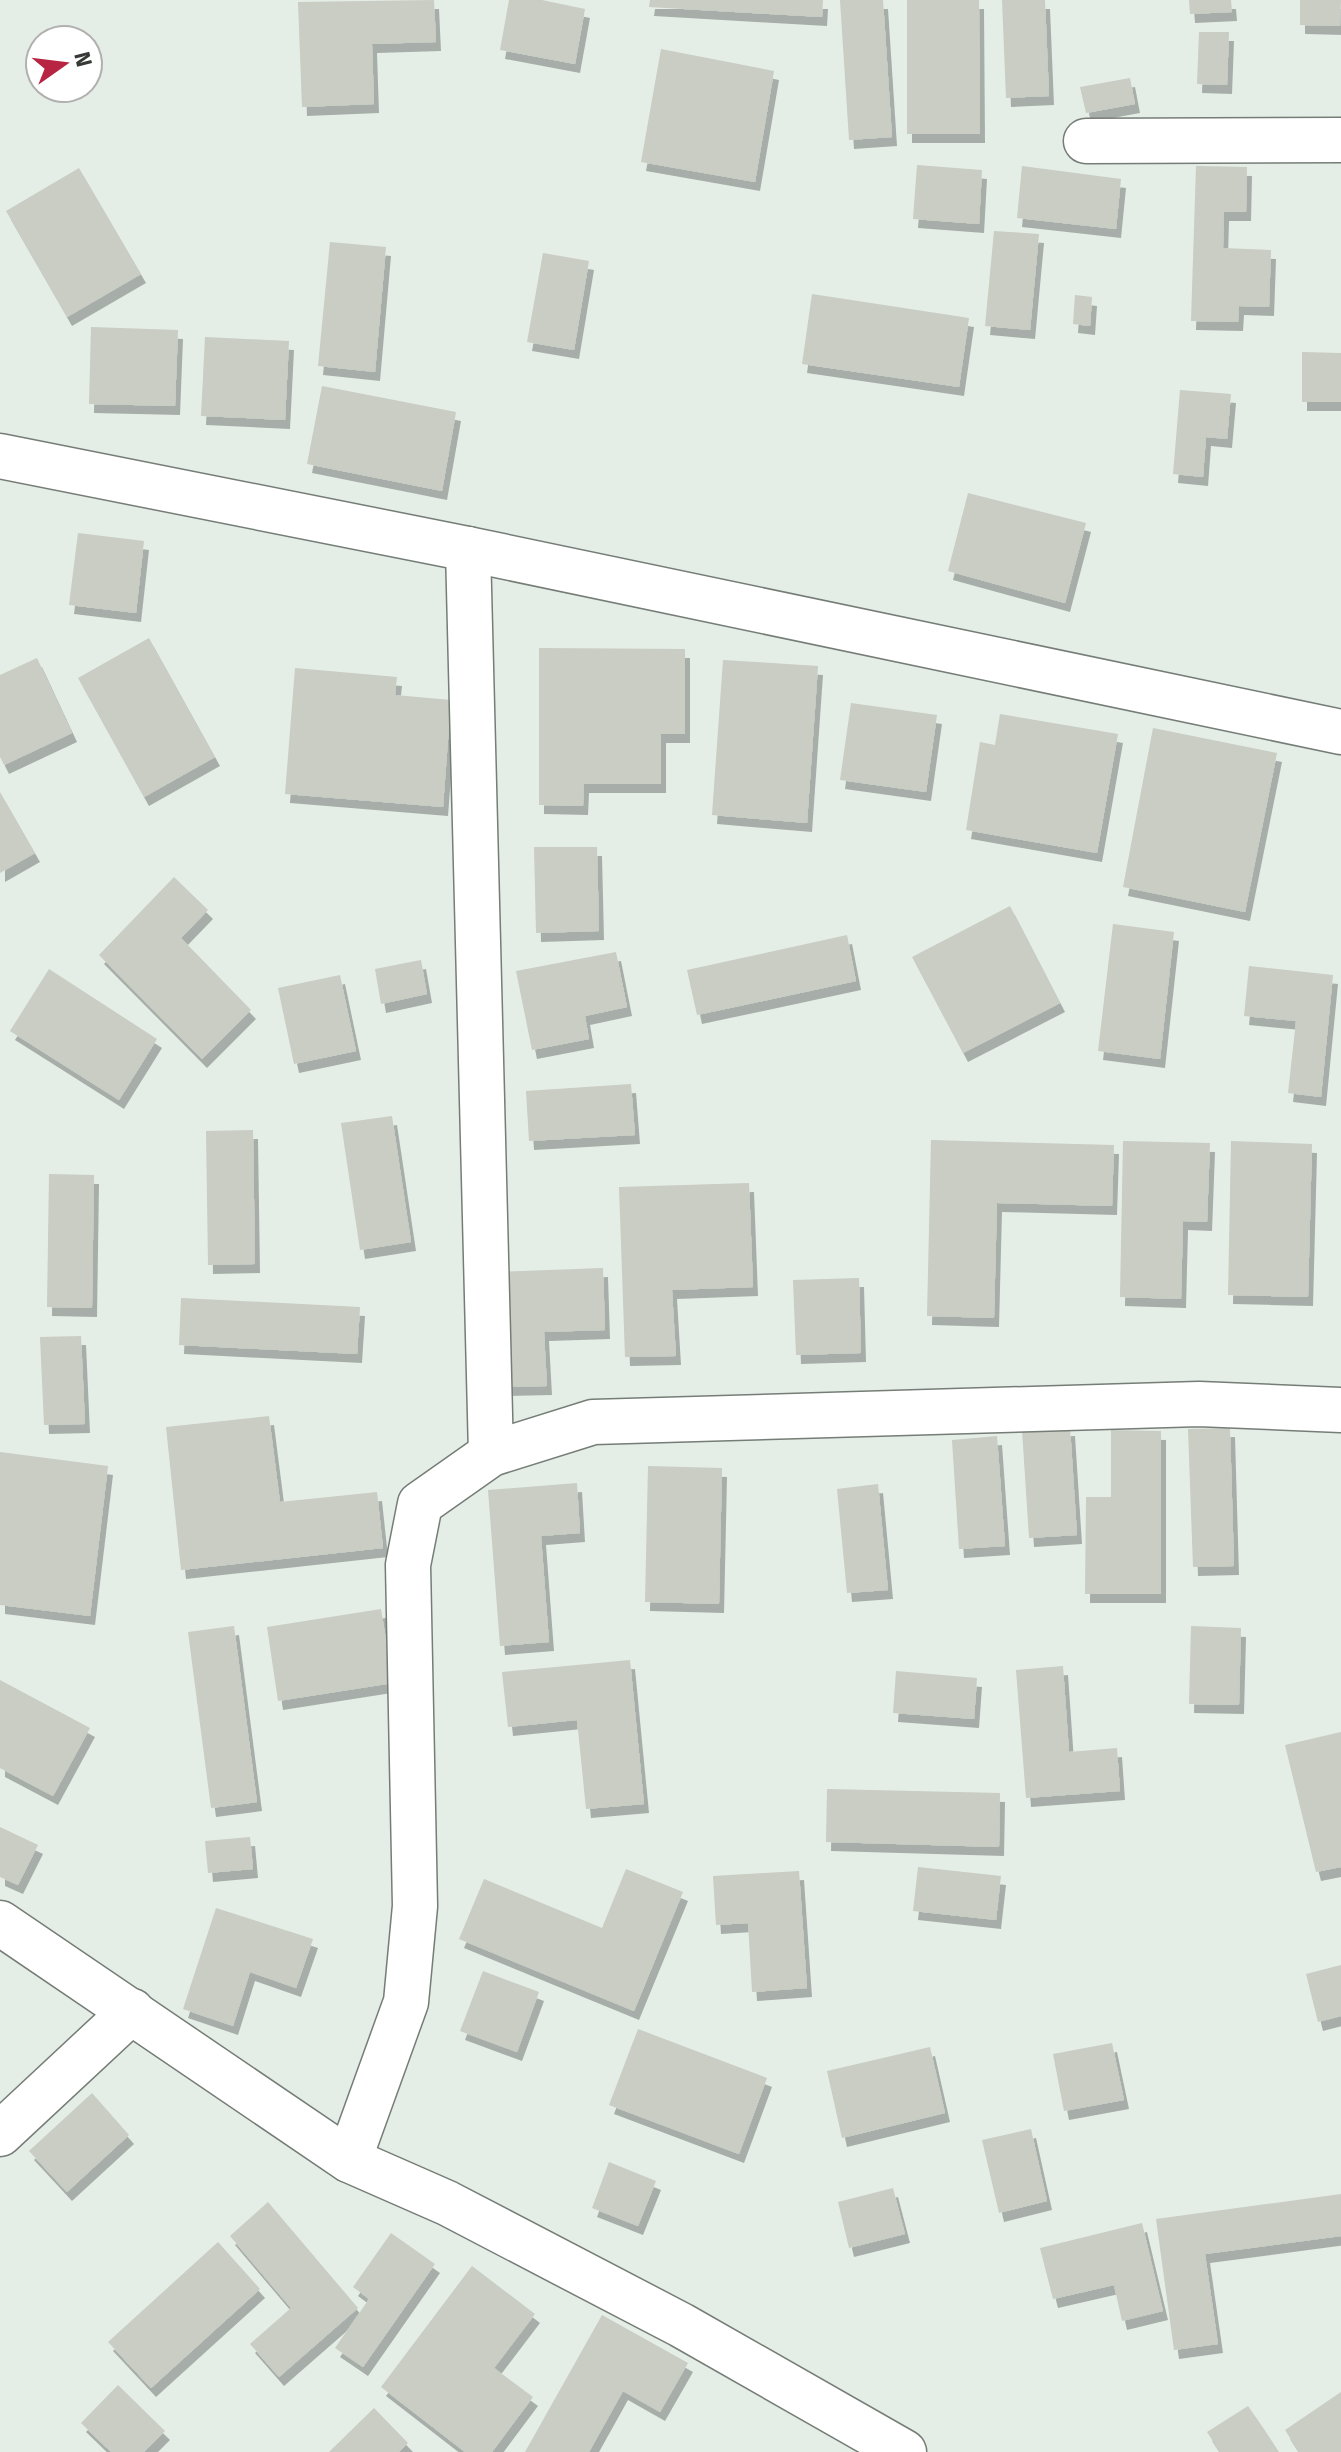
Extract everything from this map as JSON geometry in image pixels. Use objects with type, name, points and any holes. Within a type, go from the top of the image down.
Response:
[{"type":"street","points":[[1086,141],[1341,140]]},
{"type":"street","points":[[0,456],[468,549],[1341,732]]},
{"type":"street","points":[[468,549],[491,1454]]},
{"type":"street","points":[[349,2160],[406,2002],[415,1906],[408,1565],[420,1504],[491,1454],[593,1422],[1199,1404],[1341,1410]]},
{"type":"street","points":[[0,1923],[349,2160],[447,2203],[668,2318],[904,2452]]},
{"type":"street","points":[[0,2134],[132,2011]]},
{"type":"building","points":[[434,0],[436,42],[372,44],[374,104],[302,107],[298,2]]},
{"type":"building","points":[[509,0],[542,0],[585,9],[575,64],[500,50]]},
{"type":"building","points":[[650,0],[823,0],[822,17],[649,7]]},
{"type":"building","points":[[840,0],[883,0],[892,137],[849,140]]},
{"type":"building","points":[[907,0],[979,0],[980,134],[907,134]]},
{"type":"building","points":[[1002,0],[1045,0],[1049,96],[1006,98]]},
{"type":"building","points":[[1189,0],[1231,0],[1232,12],[1190,14]]},
{"type":"building","points":[[1300,0],[1341,0],[1340,26],[1300,25]]},
{"type":"building","points":[[1199,32],[1229,32],[1227,85],[1197,84]]},
{"type":"building","points":[[661,49],[774,71],[755,182],[641,162]]},
{"type":"building","points":[[1130,78],[1135,104],[1086,113],[1080,87]]},
{"type":"building","points":[[917,165],[982,170],[979,224],[913,219]]},
{"type":"building","points":[[1022,166],[1121,179],[1116,229],[1017,218]]},
{"type":"building","points":[[1196,166],[1247,167],[1246,212],[1224,212],[1223,248],[1271,250],[1269,307],[1239,306],[1238,322],[1191,321]]},
{"type":"building","points":[[79,168],[141,274],[67,317],[6,211]]},
{"type":"building","points":[[994,231],[1039,234],[1030,330],[985,326]]},
{"type":"building","points":[[330,242],[386,247],[375,372],[318,366]]},
{"type":"building","points":[[543,253],[589,261],[574,350],[527,342]]},
{"type":"building","points":[[812,294],[969,318],[959,387],[802,364]]},
{"type":"building","points":[[1075,295],[1092,297],[1090,326],[1073,324]]},
{"type":"building","points":[[91,327],[178,330],[175,406],[89,404]]},
{"type":"building","points":[[205,337],[289,341],[285,420],[201,416]]},
{"type":"building","points":[[1302,352],[1341,353],[1341,402],[1302,402]]},
{"type":"building","points":[[322,386],[456,412],[442,491],[307,464]]},
{"type":"building","points":[[1180,390],[1231,394],[1227,439],[1206,437],[1203,477],[1173,474]]},
{"type":"building","points":[[968,493],[1086,523],[1065,603],[948,571]]},
{"type":"building","points":[[78,533],[144,541],[136,613],[69,605]]},
{"type":"building","points":[[149,638],[215,757],[144,797],[78,678]]},
{"type":"building","points":[[539,648],[685,649],[685,734],[661,734],[661,784],[584,784],[583,806],[539,805]]},
{"type":"building","points":[[37,658],[72,733],[4,765],[0,757],[0,675]]},
{"type":"building","points":[[723,660],[818,666],[807,823],[712,815]]},
{"type":"building","points":[[295,668],[397,677],[395,695],[451,700],[443,807],[285,794]]},
{"type":"building","points":[[851,703],[937,715],[926,792],[840,780]]},
{"type":"building","points":[[1000,714],[1118,734],[1097,853],[966,830],[980,742],[995,745]]},
{"type":"building","points":[[1153,728],[1277,753],[1245,912],[1123,887]]},
{"type":"building","points":[[0,792],[35,853],[0,873]]},
{"type":"building","points":[[534,847],[597,847],[599,931],[536,933]]},
{"type":"building","points":[[174,877],[208,910],[181,938],[251,1010],[202,1059],[99,955]]},
{"type":"building","points":[[1010,906],[1060,1003],[963,1053],[912,957]]},
{"type":"building","points":[[1113,924],[1174,932],[1160,1059],[1098,1051]]},
{"type":"building","points":[[847,935],[856,981],[697,1015],[687,970]]},
{"type":"building","points":[[616,952],[627,1007],[585,1016],[589,1039],[532,1050],[516,971]]},
{"type":"building","points":[[421,960],[427,994],[381,1004],[375,969]]},
{"type":"building","points":[[1249,966],[1333,975],[1321,1097],[1288,1093],[1296,1021],[1244,1016]]},
{"type":"building","points":[[49,969],[157,1039],[119,1100],[10,1031]]},
{"type":"building","points":[[340,975],[356,1051],[294,1064],[278,988]]},
{"type":"building","points":[[631,1084],[635,1135],[529,1141],[526,1091]]},
{"type":"building","points":[[392,1116],[411,1242],[360,1250],[341,1123]]},
{"type":"building","points":[[253,1130],[255,1264],[208,1265],[206,1131]]},
{"type":"building","points":[[931,1140],[1114,1145],[1112,1206],[997,1203],[994,1318],[927,1316]]},
{"type":"building","points":[[1123,1141],[1210,1143],[1207,1222],[1183,1221],[1181,1299],[1120,1297]]},
{"type":"building","points":[[1231,1141],[1312,1144],[1308,1297],[1228,1295]]},
{"type":"building","points":[[49,1174],[94,1175],[92,1308],[47,1307]]},
{"type":"building","points":[[749,1183],[753,1287],[672,1290],[676,1356],[625,1357],[619,1187]]},
{"type":"building","points":[[603,1268],[605,1330],[544,1332],[547,1386],[500,1387],[495,1272]]},
{"type":"building","points":[[859,1278],[861,1353],[796,1355],[793,1280]]},
{"type":"building","points":[[181,1298],[360,1307],[357,1354],[179,1345]]},
{"type":"building","points":[[81,1336],[85,1424],[44,1425],[40,1337]]},
{"type":"building","points":[[269,1416],[280,1502],[377,1492],[383,1548],[181,1570],[166,1427]]},
{"type":"building","points":[[1070,1427],[1077,1535],[1029,1538],[1022,1430]]},
{"type":"building","points":[[1230,1428],[1234,1566],[1193,1567],[1188,1429]]},
{"type":"building","points":[[1111,1430],[1161,1431],[1161,1594],[1085,1594],[1086,1497],[1111,1497]]},
{"type":"building","points":[[997,1436],[1005,1546],[959,1549],[952,1440]]},
{"type":"building","points":[[0,1452],[108,1466],[90,1616],[0,1605]]},
{"type":"building","points":[[648,1466],[722,1468],[719,1604],[645,1602]]},
{"type":"building","points":[[577,1483],[580,1533],[541,1536],[549,1642],[500,1646],[488,1490]]},
{"type":"building","points":[[878,1484],[888,1590],[847,1593],[837,1489]]},
{"type":"building","points":[[381,1609],[393,1683],[278,1701],[267,1627]]},
{"type":"building","points":[[234,1626],[257,1802],[211,1808],[188,1632]]},
{"type":"building","points":[[1191,1626],[1241,1628],[1239,1705],[1189,1704]]},
{"type":"building","points":[[630,1660],[644,1804],[586,1809],[577,1720],[508,1727],[502,1672]]},
{"type":"building","points":[[1063,1666],[1069,1752],[1117,1748],[1120,1791],[1026,1798],[1016,1670]]},
{"type":"building","points":[[896,1671],[977,1678],[974,1719],[893,1713]]},
{"type":"building","points":[[0,1680],[90,1728],[53,1796],[0,1768]]},
{"type":"building","points":[[1341,1732],[1341,1867],[1316,1872],[1285,1745]]},
{"type":"building","points":[[827,1789],[1000,1793],[999,1847],[826,1842]]},
{"type":"building","points":[[0,1827],[38,1845],[18,1885],[0,1877]]},
{"type":"building","points":[[250,1837],[253,1869],[208,1873],[205,1841]]},
{"type":"building","points":[[918,1867],[1001,1876],[996,1920],[913,1911]]},
{"type":"building","points":[[626,1869],[683,1892],[634,2011],[459,1939],[484,1879],[602,1928]]},
{"type":"building","points":[[799,1871],[807,1988],[752,1992],[748,1923],[716,1925],[713,1876]]},
{"type":"building","points":[[216,1908],[313,1939],[296,1988],[250,1972],[233,2026],[183,2009]]},
{"type":"building","points":[[1341,1965],[1341,2016],[1318,2022],[1306,1974]]},
{"type":"building","points":[[483,1971],[539,1992],[517,2052],[460,2031]]},
{"type":"building","points":[[638,2029],[767,2078],[739,2154],[609,2105]]},
{"type":"building","points":[[1112,2043],[1124,2100],[1064,2111],[1053,2054]]},
{"type":"building","points":[[930,2047],[945,2113],[842,2138],[827,2071]]},
{"type":"building","points":[[92,2093],[129,2135],[67,2192],[29,2151]]},
{"type":"building","points":[[1031,2129],[1047,2201],[999,2213],[982,2140]]},
{"type":"building","points":[[609,2162],[656,2181],[638,2226],[592,2208]]},
{"type":"building","points":[[893,2188],[905,2234],[849,2248],[838,2202]]},
{"type":"building","points":[[1341,2194],[1341,2236],[1205,2254],[1218,2344],[1174,2350],[1156,2219]]},
{"type":"building","points":[[268,2202],[358,2308],[279,2377],[250,2344],[291,2308],[230,2236]]},
{"type":"building","points":[[1142,2223],[1163,2311],[1122,2321],[1114,2285],[1053,2299],[1040,2248]]},
{"type":"building","points":[[391,2233],[435,2264],[363,2367],[335,2348],[369,2299],[353,2287]]},
{"type":"building","points":[[218,2242],[260,2289],[151,2388],[108,2342]]},
{"type":"building","points":[[472,2266],[535,2314],[494,2368],[533,2397],[492,2452],[465,2452],[381,2387]]},
{"type":"building","points":[[602,2315],[688,2363],[660,2412],[623,2391],[589,2452],[525,2452]]},
{"type":"building","points":[[118,2385],[165,2431],[144,2452],[111,2452],[81,2423]]},
{"type":"building","points":[[1341,2392],[1341,2452],[1299,2452],[1285,2430]]},
{"type":"building","points":[[1248,2406],[1279,2452],[1220,2452],[1207,2432]]},
{"type":"building","points":[[374,2408],[408,2443],[399,2452],[329,2452]]}]
